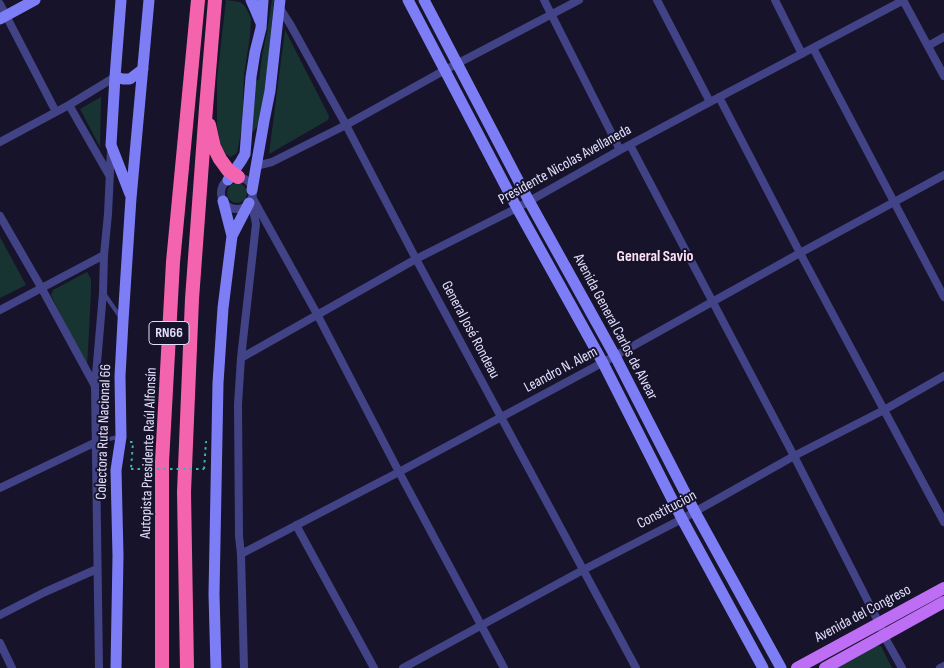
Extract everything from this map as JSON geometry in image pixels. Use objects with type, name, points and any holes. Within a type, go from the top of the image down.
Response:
[{"type":"highway","name":"Autopista Presidente Raúl Alfonsín","points":[[162,668],[163,452],[173,262],[198,0]]},
{"type":"highway","name":"RN66","points":[[187,668],[184,492],[192,300],[215,0]]},
{"type":"highway","points":[[206,108],[212,139],[220,159],[233,177]]},
{"type":"main road","name":"Avenida del Congreso","points":[[797,668],[944,588]]},
{"type":"main road","name":"Avenida del Congreso","points":[[825,668],[944,602]]},
{"type":"street","points":[[3,17],[36,0]]},
{"type":"street","name":"Colectora Ruta Nacional 66","points":[[121,0],[114,77],[111,145],[131,198]]},
{"type":"street","points":[[251,0],[261,28]]},
{"type":"street","points":[[232,236],[221,192],[224,184],[233,177],[245,154],[251,76],[261,28],[263,0]]},
{"type":"street","name":"Avenida General Carlos de Alvear","points":[[408,0],[518,208],[603,363],[682,519],[763,668]]},
{"type":"street","name":"Avenida General Carlos de Alvear","points":[[424,0],[529,201],[615,356],[695,512],[781,668]]},
{"type":"street","points":[[544,0],[620,150]]},
{"type":"street","points":[[256,166],[272,162],[346,125],[445,70],[579,0]]},
{"type":"street","points":[[657,0],[710,102]]},
{"type":"street","points":[[774,0],[802,54]]},
{"type":"street","points":[[904,0],[944,76]]},
{"type":"street","name":"Presidente Nicolas Avellaneda","points":[[241,358],[416,259],[518,208],[620,150],[904,0]]},
{"type":"street","name":"Colectora Ruta Nacional 66","points":[[116,668],[118,556],[116,470],[125,440],[120,376],[131,198],[150,1]]},
{"type":"street","points":[[216,668],[214,594],[218,382],[223,308],[232,236],[251,197],[270,91],[279,3]]},
{"type":"street","name":"General José Rondeau","points":[[279,3],[636,668]]},
{"type":"street","points":[[0,4],[3,17],[56,112]]},
{"type":"street","points":[[928,46],[944,37]]},
{"type":"street","points":[[813,48],[944,297]]},
{"type":"street","points":[[0,142],[69,105],[114,77],[123,80],[130,79],[143,69]]},
{"type":"street","points":[[719,97],[944,522]]},
{"type":"street","points":[[69,105],[109,176]]},
{"type":"street","points":[[99,668],[95,386],[103,293],[111,145]]},
{"type":"street","points":[[630,145],[794,456],[884,636],[902,668]]},
{"type":"street","points":[[220,159],[228,164],[241,161]]},
{"type":"street","name":"Leandro N. Alem","points":[[241,554],[603,363],[944,175]]},
{"type":"street","points":[[233,177],[247,181],[256,224],[241,358],[238,404],[239,536],[244,668]]},
{"type":"street","points":[[223,201],[236,209],[242,208],[251,197]]},
{"type":"street","points":[[251,197],[317,314],[504,668]]},
{"type":"street","points":[[0,216],[95,386]]},
{"type":"street","points":[[0,310],[104,255]]},
{"type":"street","points":[[936,281],[944,277]]},
{"type":"street","name":"Constitucion","points":[[403,668],[944,376]]},
{"type":"street","points":[[0,477],[2,487],[96,442]]},
{"type":"street","points":[[296,525],[374,668]]},
{"type":"street","points":[[0,614],[97,569]]},
{"type":"street","points":[[0,643],[12,668]]},
{"type":"street","points":[[940,668],[944,666]]},
{"type":"lane","points":[[103,293],[123,321]]},
{"type":"lane","points":[[96,442],[125,440]]},
{"type":"path","points":[[125,440],[133,442],[131,469],[204,468]]},
{"type":"path","points":[[128,460],[128,468]]},
{"type":"green space","points":[[226,0],[240,2],[245,6],[251,18],[244,75],[242,126],[237,153],[231,157],[227,155],[221,145],[217,126],[217,79]]},
{"type":"green space","points":[[272,0],[274,0],[265,90],[257,127],[252,132],[255,81],[259,80]]},
{"type":"green space","points":[[285,30],[329,116],[328,120],[269,154]]},
{"type":"green space","points":[[101,97],[100,147],[80,109]]},
{"type":"green space","points":[[237,183],[244,186],[247,193],[244,200],[237,203],[230,200],[227,193],[230,186]]},
{"type":"green space","points":[[0,237],[26,285],[0,298]]},
{"type":"green space","points":[[87,272],[91,279],[91,293],[87,367],[51,295],[53,290]]},
{"type":"green space","points":[[875,645],[881,646],[892,668],[832,668]]},
{"type":"district","name":"General Savio","points":[[655,257]]}]
